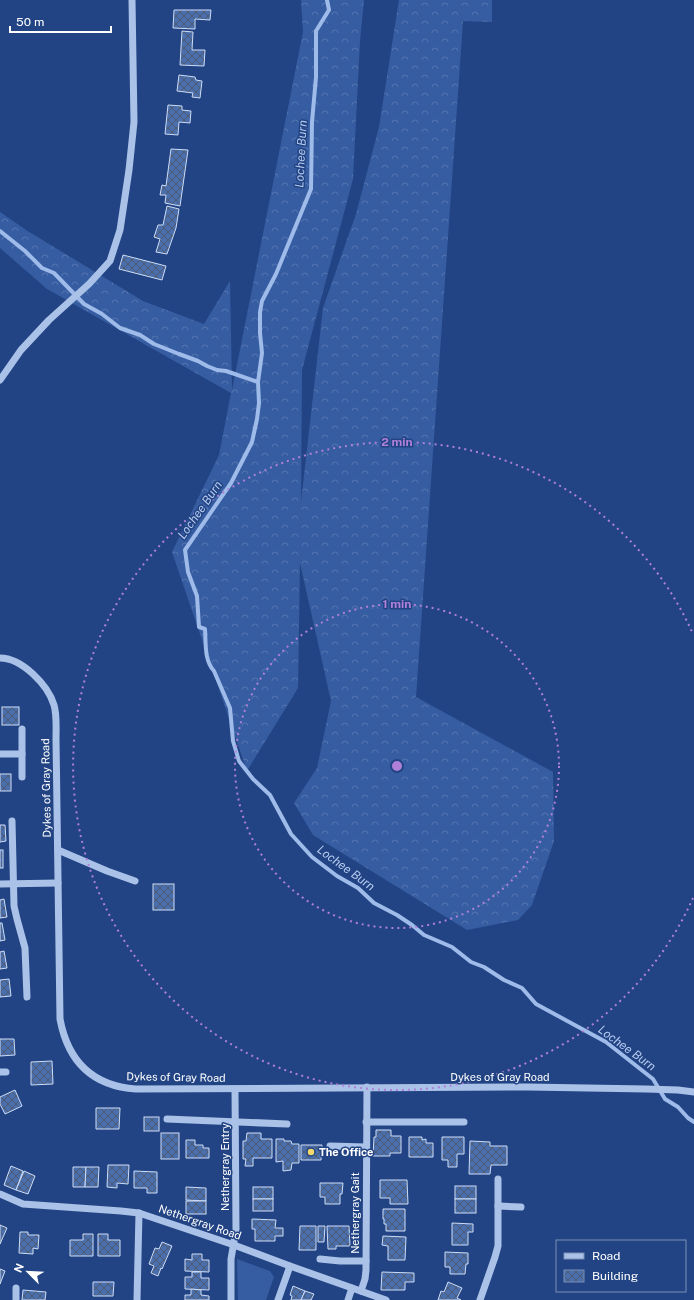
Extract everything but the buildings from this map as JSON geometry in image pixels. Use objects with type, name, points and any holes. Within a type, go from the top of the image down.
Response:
[{"type":"street","points":[[0,380],[21,350],[49,320],[84,288],[110,261],[120,230],[129,170],[134,122],[132,0]]},
{"type":"street","name":"Dykes of Gray Road","points":[[0,658],[20,664],[44,684],[54,704],[58,850],[60,1019],[62,1032],[68,1048],[77,1062],[90,1074],[100,1080],[122,1088],[235,1089],[367,1087],[646,1089],[694,1092]]},
{"type":"street","points":[[22,729],[22,777]]},
{"type":"street","points":[[0,754],[22,754]]},
{"type":"street","points":[[12,821],[14,906],[25,948],[27,997]]},
{"type":"street","points":[[58,850],[135,881]]},
{"type":"street","points":[[0,884],[58,883]]},
{"type":"street","name":"Nethergray Gait","points":[[361,1291],[365,1279],[366,1261],[367,1087]]},
{"type":"street","name":"Nethergray Entry","points":[[231,1300],[231,1259],[236,1230],[235,1089]]},
{"type":"street","points":[[167,1119],[287,1124]]},
{"type":"street","points":[[366,1122],[464,1122]]},
{"type":"street","points":[[330,1146],[366,1147]]},
{"type":"street","points":[[480,1300],[498,1246],[498,1179]]},
{"type":"street","name":"Nethergray Road","points":[[0,1194],[23,1204],[139,1213],[234,1245],[386,1300]]},
{"type":"street","points":[[498,1206],[521,1207]]},
{"type":"street","points":[[137,1300],[139,1213]]},
{"type":"street","points":[[320,1259],[366,1261]]},
{"type":"street","points":[[278,1300],[290,1266]]},
{"type":"street","points":[[16,1288],[16,1300]]},
{"type":"street","points":[[348,1300],[352,1288]]},
{"type":"green space","points":[[301,0],[364,0],[360,41],[353,179],[302,370],[301,502],[323,308],[356,214],[379,127],[399,0],[492,0],[492,22],[463,21],[416,697],[553,772],[554,841],[532,905],[518,920],[467,930],[313,835],[294,803],[317,768],[331,701],[300,563],[298,688],[247,771],[172,552],[219,455],[231,393],[47,289],[0,248],[0,212],[26,230],[143,301],[204,324],[230,281],[232,390],[303,32]]},
{"type":"green space","points":[[237,1259],[270,1271],[274,1277],[266,1300],[238,1300]]},
{"type":"waterway","name":"Lochee Burn","points":[[327,0],[329,10],[316,31],[316,77],[312,122],[311,189],[276,274],[262,301],[260,312],[262,353],[258,382],[259,403],[252,442],[231,483],[185,550],[188,572],[197,596],[199,627],[205,629],[207,657],[230,708],[233,741],[239,761],[253,779],[270,795],[291,834],[312,857],[337,876],[358,888],[374,903],[397,915],[424,935],[452,947],[471,962],[484,967],[504,980],[522,988],[536,1004],[606,1042],[653,1079],[665,1099],[678,1107],[694,1122]]},
{"type":"waterway","points":[[0,231],[25,251],[42,268],[54,273],[84,304],[102,314],[120,328],[140,335],[154,344],[217,370],[226,371],[258,382]]},
{"type":"place","name":"The Office","points":[[311,1152]]}]
